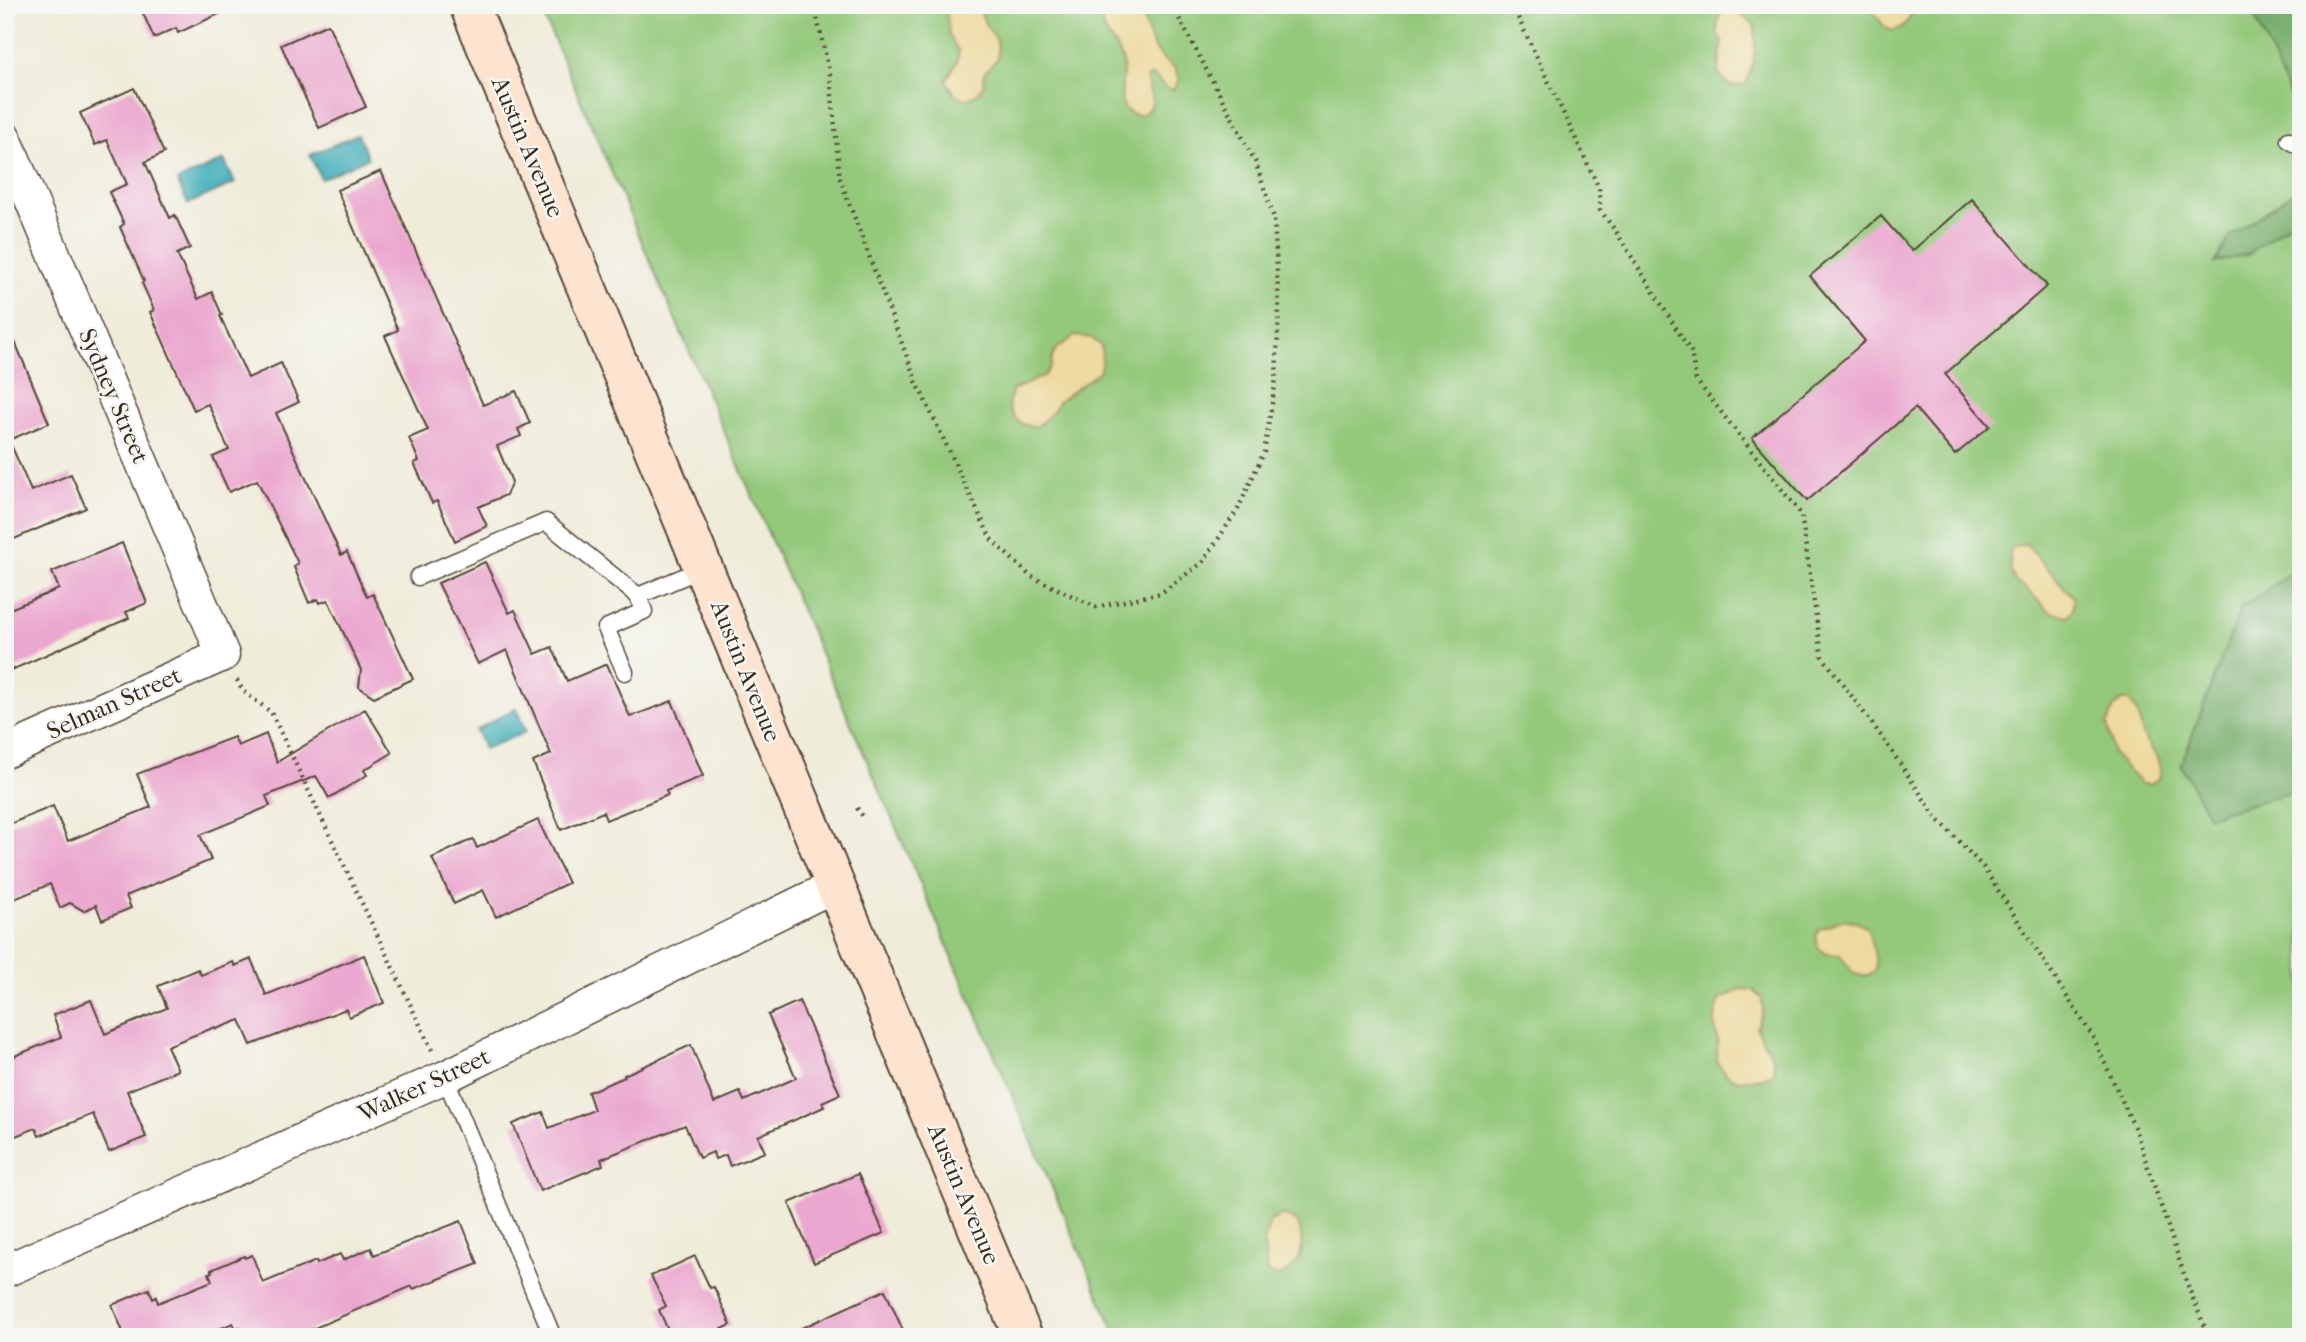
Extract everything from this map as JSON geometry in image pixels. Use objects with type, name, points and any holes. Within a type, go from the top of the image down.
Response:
[{"type":"main road","name":"Austin Avenue","points":[[469,5],[1023,1337]]},
{"type":"street","name":"Sydney Street","points":[[5,138],[223,654]]},
{"type":"street","name":"Selman Street","points":[[5,752],[223,654]]},
{"type":"street","name":"Walker Street","points":[[5,1271],[445,1077],[836,885]]},
{"type":"lane","points":[[418,577],[546,522],[638,596],[644,611],[606,628],[625,672]]},
{"type":"lane","points":[[638,596],[704,568]]},
{"type":"lane","points":[[445,1077],[553,1337]]},
{"type":"path","points":[[814,5],[830,75],[840,179],[916,381],[991,539],[1030,576],[1096,607],[1161,593],[1203,562],[1238,509],[1264,452],[1276,379],[1279,307],[1274,219],[1255,161],[1172,5]]},
{"type":"path","points":[[1512,5],[1599,188],[1600,210],[1691,352],[1696,380],[1801,514],[1822,656],[1882,737],[1936,817],[1983,867],[2093,1037],[2135,1129],[2208,1337]]},
{"type":"path","points":[[223,654],[243,691],[271,712],[445,1077]]},
{"type":"path","points":[[857,808],[864,818]]},
{"type":"green space","points":[[539,5],[2301,5],[2301,1337],[1117,1337]]},
{"type":"green space","points":[[2250,5],[2301,5],[2301,122]]},
{"type":"green space","points":[[2301,187],[2301,214],[2249,254],[2215,263],[2230,237]]},
{"type":"green space","points":[[2301,566],[2301,790],[2208,816],[2181,765],[2241,608]]},
{"type":"sand","points":[[946,5],[977,5],[986,25],[997,40],[998,58],[984,73],[981,89],[968,99],[956,96],[946,80],[957,62],[959,52],[949,35]]},
{"type":"sand","points":[[1861,5],[1908,5],[1911,15],[1899,29],[1891,30],[1883,25],[1874,12]]},
{"type":"sand","points":[[1129,7],[1142,16],[1154,48],[1175,68],[1179,79],[1174,89],[1167,89],[1154,76],[1149,76],[1147,80],[1153,103],[1140,115],[1129,112],[1124,107],[1121,92],[1123,62],[1101,23],[1109,11]]},
{"type":"sand","points":[[1727,9],[1754,24],[1754,55],[1745,85],[1729,86],[1718,73],[1722,43],[1717,33],[1719,15]]},
{"type":"sand","points":[[1075,336],[1092,338],[1101,346],[1099,372],[1058,402],[1053,412],[1036,427],[1021,423],[1014,418],[1008,404],[1013,390],[1044,376],[1051,366],[1056,349]]},
{"type":"sand","points":[[2026,544],[2073,597],[2073,609],[2068,616],[2050,612],[2015,582],[2011,572],[2012,548]]},
{"type":"sand","points":[[2122,701],[2129,701],[2134,708],[2144,738],[2158,761],[2160,777],[2152,784],[2141,784],[2113,754],[2107,724],[2114,707]]},
{"type":"sand","points":[[1843,919],[1860,923],[1868,930],[1876,962],[1869,975],[1854,974],[1840,955],[1827,954],[1818,948],[1816,937],[1819,929]]},
{"type":"sand","points":[[1740,989],[1753,990],[1762,999],[1763,1011],[1756,1028],[1771,1054],[1774,1066],[1774,1073],[1764,1078],[1738,1080],[1726,1074],[1717,1061],[1718,1041],[1714,1024],[1718,1001]]},
{"type":"sand","points":[[1283,1215],[1297,1221],[1301,1250],[1294,1266],[1278,1276],[1267,1272],[1264,1242],[1270,1221]]},
{"type":"water","points":[[358,134],[368,158],[321,179],[310,155]]},
{"type":"water","points":[[224,160],[235,183],[188,204],[177,181]]},
{"type":"water","points":[[516,708],[526,732],[484,749],[476,730]]},
{"type":"building","points":[[155,5],[238,5],[178,33],[176,28],[154,38],[142,11]]},
{"type":"building","points":[[328,24],[366,107],[319,128],[281,45]]},
{"type":"building","points":[[134,88],[164,153],[145,162],[170,218],[175,215],[190,248],[177,254],[198,299],[212,292],[248,378],[281,363],[299,402],[276,413],[341,555],[347,552],[367,597],[373,594],[413,679],[374,697],[359,687],[361,670],[328,600],[320,603],[318,599],[309,603],[294,567],[298,563],[257,480],[229,492],[213,457],[229,450],[208,404],[194,410],[150,312],[154,310],[120,227],[124,224],[109,192],[127,184],[107,140],[95,145],[80,113]]},
{"type":"building","points":[[381,171],[483,405],[516,391],[530,423],[518,429],[521,436],[497,446],[512,482],[506,495],[478,507],[487,526],[455,541],[437,501],[432,503],[414,463],[419,461],[409,438],[428,430],[385,336],[398,330],[337,190]]},
{"type":"building","points":[[1972,199],[2047,286],[1945,374],[1990,426],[1955,455],[1915,408],[1807,501],[1752,438],[1865,341],[1810,276],[1881,216],[1912,251]]},
{"type":"building","points":[[5,318],[49,423],[9,440],[31,491],[71,474],[86,508],[5,543]]},
{"type":"building","points":[[122,543],[147,603],[126,612],[129,618],[5,673],[5,611],[59,589],[52,572]]},
{"type":"building","points":[[485,562],[509,613],[515,610],[535,654],[552,647],[567,681],[607,664],[630,717],[672,701],[703,776],[666,791],[668,795],[606,820],[603,812],[561,830],[533,762],[551,754],[507,650],[478,664],[438,583]]},
{"type":"building","points":[[365,709],[392,753],[364,770],[367,775],[329,798],[316,776],[266,796],[270,806],[200,835],[211,860],[126,896],[131,908],[102,920],[96,905],[84,911],[70,903],[60,908],[50,884],[5,903],[5,826],[53,806],[68,841],[151,807],[137,774],[234,737],[238,746],[266,734],[277,762]]},
{"type":"building","points":[[538,820],[568,883],[496,917],[483,890],[454,904],[432,858],[473,839],[477,848]]},
{"type":"building","points":[[364,955],[384,1003],[349,1017],[346,1009],[251,1045],[240,1020],[167,1046],[178,1070],[127,1091],[146,1137],[109,1152],[93,1114],[39,1136],[36,1128],[5,1140],[5,1060],[61,1037],[53,1015],[91,1000],[105,1034],[167,1008],[158,986],[198,969],[201,975],[233,962],[235,966],[251,959],[266,995]]},
{"type":"building","points":[[799,1001],[840,1094],[822,1102],[824,1107],[758,1136],[765,1152],[730,1166],[726,1155],[715,1159],[713,1152],[699,1158],[685,1125],[601,1159],[603,1165],[540,1191],[513,1124],[543,1112],[549,1128],[594,1110],[588,1092],[691,1045],[714,1103],[740,1092],[744,1101],[796,1078],[768,1015]]},
{"type":"building","points":[[858,1174],[884,1233],[814,1263],[789,1203]]},
{"type":"building","points":[[461,1221],[478,1264],[413,1289],[412,1286],[294,1337],[244,1337],[240,1327],[236,1329],[233,1323],[200,1337],[125,1337],[112,1305],[149,1289],[158,1303],[212,1281],[209,1273],[211,1270],[244,1256],[245,1258],[252,1255],[263,1283],[340,1254],[343,1260],[371,1248],[374,1255]]},
{"type":"building","points":[[695,1256],[710,1288],[714,1287],[731,1325],[705,1337],[671,1337],[659,1310],[666,1306],[651,1276]]},
{"type":"building","points":[[885,1290],[906,1337],[782,1337]]}]
